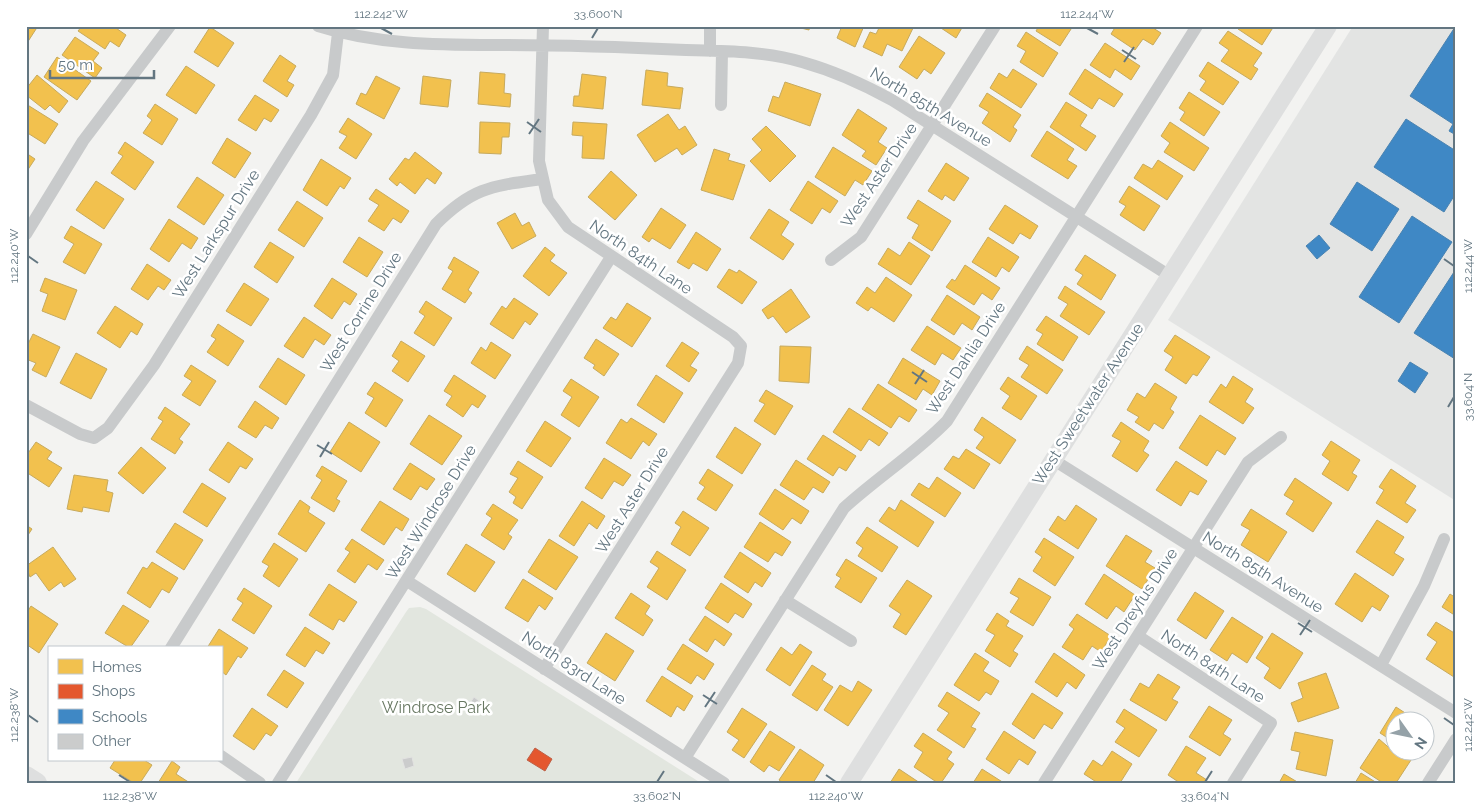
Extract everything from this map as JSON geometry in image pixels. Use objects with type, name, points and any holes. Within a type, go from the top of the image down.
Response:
[{"type":"main road","points":[[26,776],[37,783]]},
{"type":"street","points":[[26,234],[83,140],[170,26]]},
{"type":"street","name":"North 85th Avenue","points":[[318,26],[338,33],[392,41],[456,45],[542,45],[716,51],[770,55],[801,61],[858,81],[932,125],[1170,276]]},
{"type":"street","points":[[542,179],[540,161],[543,26]]},
{"type":"street","points":[[710,26],[716,51],[722,105]]},
{"type":"street","name":"West Aster Drive","points":[[831,260],[861,237],[995,26]]},
{"type":"street","name":"West Dahlia Drive","points":[[685,758],[844,508],[871,484],[927,441],[947,421],[1197,26]]},
{"type":"street","name":"West Sweetwater Avenue","points":[[849,783],[1052,459],[1328,26]]},
{"type":"street","name":"West Larkspur Drive","points":[[26,405],[80,434],[94,438],[108,428],[154,365],[311,115],[333,75],[338,33]]},
{"type":"street","name":"North 84th Lane","points":[[542,179],[548,200],[557,215],[568,227],[733,337],[741,346]]},
{"type":"street","name":"West Corrine Drive","points":[[172,646],[436,224],[469,196],[482,190],[497,185],[542,179]]},
{"type":"street","name":"West Windrose Drive","points":[[278,783],[611,257]]},
{"type":"street","name":"West Aster Drive","points":[[544,668],[738,363],[741,346]]},
{"type":"street","name":"West Dreyfus Drive","points":[[1044,783],[1248,462],[1280,437]]},
{"type":"street","name":"North 85th Avenue","points":[[1052,459],[1456,712]]},
{"type":"street","points":[[1380,665],[1424,586],[1444,539]]},
{"type":"street","name":"North 83rd Lane","points":[[407,581],[724,783]]},
{"type":"street","points":[[785,600],[851,641]]},
{"type":"street","name":"North 84th Lane","points":[[1138,636],[1271,723],[1233,783]]},
{"type":"street","points":[[1428,783],[1456,739]]},
{"type":"street","points":[[222,757],[260,783]]},
{"type":"shaded area","points":[[1353,26],[1456,26],[1456,501],[1168,320]]},
{"type":"green space","name":"Windrose Park","points":[[420,607],[701,783],[296,783],[406,612],[409,608]]},
{"type":"building: Homes","points":[[26,26],[38,26],[27,43],[26,43]]},
{"type":"building: Homes","points":[[82,26],[113,26],[126,35],[119,47],[110,41],[105,49],[78,31]]},
{"type":"building: Homes","points":[[793,26],[810,26],[809,30]]},
{"type":"building: Homes","points":[[842,26],[864,26],[855,47],[837,38]]},
{"type":"building: Homes","points":[[880,26],[914,26],[902,51],[887,44],[882,56],[863,47],[870,32],[876,34]]},
{"type":"building: Homes","points":[[938,26],[963,26],[956,38]]},
{"type":"building: Homes","points":[[1039,26],[1073,26],[1060,46],[1036,31]]},
{"type":"building: Homes","points":[[1116,26],[1150,26],[1161,33],[1153,45],[1143,39],[1135,50],[1111,34]]},
{"type":"building: Homes","points":[[1240,26],[1274,26],[1262,45],[1238,29]]},
{"type":"building: Homes","points":[[210,27],[234,43],[218,67],[194,52]]},
{"type":"building: Homes","points":[[1228,31],[1262,53],[1253,66],[1258,69],[1251,80],[1221,61],[1229,50],[1219,43]]},
{"type":"building: Homes","points":[[1026,32],[1058,53],[1043,77],[1020,62],[1026,51],[1017,46]]},
{"type":"building: Homes","points":[[919,36],[945,53],[931,74],[924,69],[917,79],[899,67]]},
{"type":"building: Homes","points":[[75,37],[99,53],[93,61],[102,68],[95,78],[62,55]]},
{"type":"building: Homes","points":[[1105,43],[1140,66],[1131,80],[1115,69],[1110,78],[1090,65]]},
{"type":"building: Homes","points":[[280,55],[296,66],[287,81],[294,85],[287,97],[263,81]]},
{"type":"building: Homes","points":[[57,57],[91,81],[77,100],[44,77]]},
{"type":"building: Homes","points":[[1208,62],[1239,82],[1223,105],[1200,90],[1206,81],[1199,76]]},
{"type":"building: Homes","points":[[186,66],[215,85],[196,114],[166,95]]},
{"type":"building: Homes","points":[[1013,69],[1037,84],[1021,108],[990,88],[999,73],[1007,78]]},
{"type":"building: Homes","points":[[1085,69],[1123,94],[1114,107],[1099,98],[1092,109],[1069,94]]},
{"type":"building: Homes","points":[[646,70],[668,73],[667,86],[683,88],[680,109],[642,105]]},
{"type":"building: Homes","points":[[480,72],[505,74],[504,93],[511,94],[510,107],[478,104]]},
{"type":"building: Homes","points":[[582,74],[606,77],[603,109],[573,106],[574,96],[579,96]]},
{"type":"building: Homes","points":[[37,75],[68,101],[59,113],[50,105],[45,110],[26,95],[26,89]]},
{"type":"building: Homes","points":[[376,76],[400,88],[384,119],[356,104],[361,93],[366,95]]},
{"type":"building: Homes","points":[[423,76],[451,80],[448,107],[420,104]]},
{"type":"building: Homes","points":[[785,82],[821,94],[810,126],[768,111],[773,96],[779,98]]},
{"type":"building: Homes","points":[[1189,92],[1220,112],[1204,136],[1180,120],[1185,112],[1179,108]]},
{"type":"building: Homes","points":[[987,93],[1021,115],[1013,127],[1017,130],[1010,142],[982,123],[989,112],[979,106]]},
{"type":"building: Homes","points":[[255,95],[279,110],[271,122],[264,118],[256,131],[238,120]]},
{"type":"building: Homes","points":[[1066,102],[1087,115],[1080,126],[1096,136],[1086,151],[1050,127]]},
{"type":"building: Homes","points":[[26,104],[58,124],[45,144],[26,132]]},
{"type":"building: Homes","points":[[155,104],[178,119],[162,145],[143,133],[152,120],[147,116]]},
{"type":"building: Homes","points":[[858,109],[887,128],[878,142],[887,148],[876,165],[862,156],[866,151],[842,135]]},
{"type":"building: Homes","points":[[668,114],[679,130],[685,126],[697,145],[682,155],[677,148],[655,162],[637,135]]},
{"type":"building: Homes","points":[[348,118],[372,134],[356,159],[339,148],[347,136],[339,132]]},
{"type":"building: Homes","points":[[480,122],[510,123],[509,137],[502,137],[501,154],[479,153]]},
{"type":"building: Homes","points":[[573,122],[607,124],[604,159],[582,158],[583,136],[572,135]]},
{"type":"building: Homes","points":[[1170,122],[1209,148],[1194,171],[1164,152],[1170,143],[1161,136]]},
{"type":"building: Homes","points":[[766,126],[796,156],[770,182],[750,161],[762,150],[752,139]]},
{"type":"building: Homes","points":[[1047,131],[1074,149],[1067,160],[1077,166],[1068,179],[1031,156]]},
{"type":"building: Homes","points":[[227,138],[251,153],[235,178],[212,163]]},
{"type":"building: Homes","points":[[125,142],[154,162],[135,190],[111,173],[123,156],[118,153]]},
{"type":"building: Homes","points":[[833,147],[872,171],[863,185],[855,180],[845,196],[815,177]]},
{"type":"building: Homes","points":[[714,149],[730,154],[728,160],[745,165],[733,200],[701,190]]},
{"type":"building: Homes","points":[[415,152],[442,173],[435,184],[427,178],[415,194],[400,182],[397,186],[389,179],[405,158],[409,160]]},
{"type":"building: Homes","points":[[26,153],[35,159],[27,171],[26,171]]},
{"type":"building: Homes","points":[[321,159],[351,178],[344,189],[340,186],[327,206],[303,190]]},
{"type":"building: Homes","points":[[1158,160],[1183,176],[1167,200],[1134,178],[1143,164],[1152,169]]},
{"type":"building: Homes","points":[[946,163],[969,178],[954,201],[945,195],[942,200],[928,191]]},
{"type":"building: Homes","points":[[611,171],[637,195],[615,220],[588,197]]},
{"type":"building: Homes","points":[[197,177],[224,195],[204,225],[177,207]]},
{"type":"building: Homes","points":[[96,181],[124,199],[104,229],[76,210]]},
{"type":"building: Homes","points":[[808,181],[838,201],[830,213],[822,208],[812,224],[790,210]]},
{"type":"building: Homes","points":[[1129,186],[1160,206],[1144,231],[1120,215],[1126,206],[1119,202]]},
{"type":"building: Homes","points":[[376,189],[409,211],[401,223],[393,218],[384,231],[368,221],[379,205],[369,199]]},
{"type":"building: Homes","points":[[918,200],[951,221],[932,251],[912,238],[919,225],[907,218]]},
{"type":"building: Homes","points":[[297,201],[323,218],[304,247],[278,230]]},
{"type":"building: Homes","points":[[1005,205],[1038,226],[1030,239],[1020,233],[1013,244],[989,229]]},
{"type":"building: Homes","points":[[661,208],[686,225],[670,249],[652,238],[649,242],[642,237]]},
{"type":"building: Homes","points":[[769,209],[789,222],[781,235],[794,244],[783,260],[750,238]]},
{"type":"building: Homes","points":[[515,213],[522,226],[529,222],[536,236],[512,249],[497,223]]},
{"type":"building: Homes","points":[[169,219],[198,238],[191,249],[182,243],[169,262],[150,249]]},
{"type":"building: Homes","points":[[71,226],[102,244],[85,274],[63,262],[74,244],[64,238]]},
{"type":"building: Homes","points":[[696,232],[721,249],[707,271],[693,263],[689,269],[677,262]]},
{"type":"building: Homes","points":[[359,237],[383,252],[367,277],[343,262]]},
{"type":"building: Homes","points":[[988,237],[1019,257],[1009,272],[1002,267],[996,277],[972,262]]},
{"type":"building: Homes","points":[[270,242],[294,257],[277,283],[254,267]]},
{"type":"building: Homes","points":[[909,242],[930,256],[911,285],[878,264],[888,248],[900,256]]},
{"type":"building: Homes","points":[[545,247],[555,255],[550,261],[567,273],[549,296],[523,276]]},
{"type":"building: Homes","points":[[1085,255],[1116,275],[1101,300],[1077,284],[1083,275],[1075,270]]},
{"type":"building: Homes","points":[[454,257],[479,272],[468,290],[472,293],[465,303],[442,289],[453,271],[448,268]]},
{"type":"building: Homes","points":[[147,264],[171,280],[164,290],[158,286],[148,300],[131,289]]},
{"type":"building: Homes","points":[[965,265],[1000,288],[992,300],[982,293],[974,305],[946,287],[952,279],[955,281]]},
{"type":"building: Homes","points":[[729,269],[737,273],[739,270],[757,282],[742,304],[717,287]]},
{"type":"building: Homes","points":[[886,277],[912,295],[894,322],[871,307],[868,311],[856,303],[867,287],[875,293]]},
{"type":"building: Homes","points":[[45,278],[77,290],[65,320],[42,311],[48,294],[40,291]]},
{"type":"building: Homes","points":[[332,278],[357,294],[350,305],[344,301],[332,319],[314,306]]},
{"type":"building: Homes","points":[[244,283],[269,299],[251,326],[226,311]]},
{"type":"building: Homes","points":[[1065,286],[1105,312],[1089,335],[1060,316],[1068,304],[1058,298]]},
{"type":"building: Homes","points":[[791,289],[810,317],[786,333],[773,316],[768,319],[762,310]]},
{"type":"building: Homes","points":[[947,295],[980,317],[972,330],[962,323],[954,335],[931,320]]},
{"type":"building: Homes","points":[[514,298],[538,314],[530,325],[525,321],[513,339],[490,324],[502,306],[506,309]]},
{"type":"building: Homes","points":[[426,301],[452,318],[434,346],[414,333],[425,316],[419,312]]},
{"type":"building: Homes","points":[[627,303],[651,318],[632,347],[603,328],[611,317],[616,320]]},
{"type":"building: Homes","points":[[115,306],[143,324],[137,335],[131,331],[120,348],[97,333]]},
{"type":"building: Homes","points":[[1046,316],[1078,337],[1063,361],[1037,344],[1043,334],[1036,330]]},
{"type":"building: Homes","points":[[304,317],[331,335],[324,345],[315,339],[303,358],[284,346]]},
{"type":"building: Homes","points":[[218,324],[244,341],[228,366],[207,352],[216,339],[211,336]]},
{"type":"building: Homes","points":[[927,326],[961,348],[953,360],[942,353],[935,365],[911,350]]},
{"type":"building: Homes","points":[[33,334],[60,347],[46,377],[32,370],[36,363],[26,359],[26,348]]},
{"type":"building: Homes","points":[[1175,335],[1210,357],[1197,376],[1193,374],[1186,384],[1165,370],[1173,357],[1164,351]]},
{"type":"building: Homes","points":[[596,339],[619,354],[604,376],[593,368],[595,365],[584,358]]},
{"type":"building: Homes","points":[[401,341],[425,356],[408,382],[392,371],[399,361],[392,356]]},
{"type":"building: Homes","points":[[491,342],[511,355],[495,379],[471,363],[481,347],[486,351]]},
{"type":"building: Homes","points":[[682,342],[699,353],[690,366],[697,370],[689,382],[666,366]]},
{"type":"building: Homes","points":[[780,346],[811,347],[809,383],[779,381]]},
{"type":"building: Homes","points":[[1027,346],[1063,370],[1047,394],[1021,377],[1029,365],[1019,359]]},
{"type":"building: Homes","points":[[76,353],[107,369],[91,399],[60,383]]},
{"type":"building: Homes","points":[[278,358],[305,375],[286,405],[259,387]]},
{"type":"building: Homes","points":[[903,358],[940,381],[932,395],[923,389],[916,400],[888,383]]},
{"type":"building: Homes","points":[[191,365],[216,381],[200,406],[182,395],[192,381],[184,376]]},
{"type":"building: Homes","points":[[454,375],[486,396],[478,408],[472,404],[463,417],[446,405],[452,396],[444,391]]},
{"type":"building: Homes","points":[[656,375],[683,393],[664,423],[637,405]]},
{"type":"building: Homes","points":[[1233,376],[1253,389],[1245,402],[1254,408],[1243,424],[1209,402],[1221,384],[1226,388]]},
{"type":"building: Homes","points":[[1008,377],[1037,396],[1021,420],[1002,408],[1010,396],[1000,389]]},
{"type":"building: Homes","points":[[571,379],[599,397],[579,427],[561,415],[572,397],[563,391]]},
{"type":"building: Homes","points":[[375,382],[403,400],[386,427],[365,413],[374,398],[367,394]]},
{"type":"building: Homes","points":[[1155,383],[1177,397],[1170,409],[1174,412],[1163,429],[1154,423],[1149,431],[1135,422],[1139,417],[1127,410],[1137,393],[1145,398]]},
{"type":"building: Homes","points":[[878,384],[917,410],[909,422],[899,416],[891,428],[862,409]]},
{"type":"building: Homes","points":[[766,390],[793,406],[775,435],[754,421],[765,404],[759,401]]},
{"type":"building: Homes","points":[[255,401],[279,418],[272,429],[265,425],[256,438],[238,427]]},
{"type":"building: Homes","points":[[165,407],[190,424],[179,439],[183,442],[175,454],[151,439],[163,421],[158,418]]},
{"type":"building: Homes","points":[[849,408],[888,433],[879,446],[869,439],[861,451],[833,432]]},
{"type":"building: Homes","points":[[429,415],[462,436],[442,465],[410,444]]},
{"type":"building: Homes","points":[[1200,415],[1236,438],[1225,455],[1217,450],[1207,466],[1179,448]]},
{"type":"building: Homes","points":[[982,417],[1016,440],[1000,464],[976,448],[984,437],[974,430]]},
{"type":"building: Homes","points":[[631,418],[657,434],[649,446],[643,441],[631,459],[606,443],[621,419],[627,423]]},
{"type":"building: Homes","points":[[545,421],[571,438],[551,467],[526,451]]},
{"type":"building: Homes","points":[[349,422],[380,442],[361,472],[330,452]]},
{"type":"building: Homes","points":[[1121,422],[1149,441],[1143,451],[1149,455],[1137,472],[1112,456],[1121,441],[1112,436]]},
{"type":"building: Homes","points":[[735,427],[761,444],[742,474],[716,457]]},
{"type":"building: Homes","points":[[823,435],[856,456],[846,471],[839,467],[833,476],[807,459]]},
{"type":"building: Homes","points":[[1331,441],[1360,460],[1352,473],[1357,476],[1348,491],[1322,474],[1330,461],[1322,455]]},
{"type":"building: Homes","points":[[36,442],[52,452],[47,459],[62,468],[49,487],[26,472],[26,456]]},
{"type":"building: Homes","points":[[228,442],[253,459],[246,469],[240,466],[229,483],[209,470]]},
{"type":"building: Homes","points":[[141,447],[166,468],[143,494],[118,473]]},
{"type":"building: Homes","points":[[966,449],[990,464],[974,489],[944,469],[953,456],[959,459]]},
{"type":"building: Homes","points":[[604,458],[631,475],[623,486],[614,481],[602,499],[585,488]]},
{"type":"building: Homes","points":[[796,460],[830,482],[823,493],[813,487],[804,500],[780,485]]},
{"type":"building: Homes","points":[[518,461],[543,477],[522,509],[513,503],[516,497],[509,492],[518,478],[510,474]]},
{"type":"building: Homes","points":[[1176,461],[1207,481],[1198,495],[1190,491],[1181,506],[1156,490]]},
{"type":"building: Homes","points":[[410,463],[435,479],[427,490],[420,486],[411,500],[393,489]]},
{"type":"building: Homes","points":[[322,466],[347,481],[336,499],[340,501],[334,512],[311,498],[322,480],[316,476]]},
{"type":"building: Homes","points":[[708,469],[733,485],[716,511],[697,499],[705,487],[699,483]]},
{"type":"building: Homes","points":[[1391,469],[1416,486],[1405,503],[1416,510],[1407,523],[1376,503],[1384,490],[1379,487]]},
{"type":"building: Homes","points":[[74,475],[108,480],[106,491],[113,493],[109,512],[83,507],[82,512],[67,509]]},
{"type":"building: Homes","points":[[937,477],[961,493],[945,517],[911,495],[919,483],[929,489]]},
{"type":"building: Homes","points":[[1295,478],[1332,503],[1313,532],[1286,514],[1294,501],[1284,495]]},
{"type":"building: Homes","points":[[202,483],[226,498],[207,527],[183,512]]},
{"type":"building: Homes","points":[[775,489],[809,511],[801,524],[792,518],[783,530],[759,514]]},
{"type":"building: Homes","points":[[300,500],[310,507],[308,512],[325,523],[306,552],[278,534]]},
{"type":"building: Homes","points":[[901,500],[934,522],[918,547],[879,521],[889,507],[895,511]]},
{"type":"building: Homes","points":[[380,501],[409,519],[402,531],[396,527],[384,545],[361,530]]},
{"type":"building: Homes","points":[[582,501],[605,516],[597,529],[589,523],[574,546],[559,536]]},
{"type":"building: Homes","points":[[493,504],[518,520],[508,534],[512,537],[504,550],[481,535],[492,518],[486,514]]},
{"type":"building: Homes","points":[[1076,505],[1097,519],[1078,549],[1049,530],[1058,516],[1065,521]]},
{"type":"building: Homes","points":[[1251,509],[1287,532],[1268,562],[1241,545],[1250,530],[1241,525]]},
{"type":"building: Homes","points":[[683,511],[709,528],[690,556],[671,544],[681,527],[675,523]]},
{"type":"building: Homes","points":[[1377,520],[1404,537],[1394,553],[1404,559],[1393,576],[1356,552]]},
{"type":"building: Homes","points":[[760,522],[791,542],[782,556],[775,552],[768,562],[744,547]]},
{"type":"building: Homes","points":[[175,523],[203,540],[184,570],[156,552]]},
{"type":"building: Homes","points":[[26,525],[32,529],[26,538]]},
{"type":"building: Homes","points":[[867,527],[898,547],[882,572],[858,556],[863,548],[856,543]]},
{"type":"building: Homes","points":[[1126,535],[1152,551],[1145,562],[1155,568],[1142,589],[1106,566]]},
{"type":"building: Homes","points":[[1044,538],[1074,557],[1055,586],[1033,571],[1042,557],[1035,552]]},
{"type":"building: Homes","points":[[352,539],[384,560],[377,570],[368,564],[355,583],[337,571],[350,552],[345,549]]},
{"type":"building: Homes","points":[[549,539],[578,557],[556,590],[528,572]]},
{"type":"building: Homes","points":[[274,543],[298,559],[279,587],[263,576],[269,566],[262,562]]},
{"type":"building: Homes","points":[[466,544],[495,562],[475,592],[447,574]]},
{"type":"building: Homes","points":[[53,547],[76,579],[64,587],[61,582],[49,591],[36,573],[30,577],[26,566]]},
{"type":"building: Homes","points":[[657,551],[686,570],[667,600],[647,587],[659,568],[650,562]]},
{"type":"building: Homes","points":[[740,552],[771,573],[762,587],[755,582],[748,593],[724,577]]},
{"type":"building: Homes","points":[[846,559],[877,578],[861,603],[835,587],[841,578],[836,575]]},
{"type":"building: Homes","points":[[152,562],[178,578],[169,593],[162,589],[150,608],[127,593],[143,567],[147,569]]},
{"type":"building: Homes","points":[[1355,573],[1389,596],[1380,611],[1372,606],[1362,622],[1335,604]]},
{"type":"building: Homes","points":[[1104,574],[1135,595],[1124,612],[1116,606],[1107,619],[1085,604]]},
{"type":"building: Homes","points":[[1019,578],[1051,597],[1033,626],[1010,612],[1019,598],[1010,593]]},
{"type":"building: Homes","points":[[523,579],[553,598],[545,610],[539,605],[528,622],[505,608]]},
{"type":"building: Homes","points":[[907,580],[932,596],[906,635],[893,627],[901,614],[889,606]]},
{"type":"building: Homes","points":[[721,583],[752,604],[743,618],[735,613],[728,623],[705,608]]},
{"type":"building: Homes","points":[[329,584],[357,602],[344,622],[339,619],[333,630],[309,615]]},
{"type":"building: Homes","points":[[244,588],[272,606],[254,634],[232,620],[243,603],[237,599]]},
{"type":"building: Homes","points":[[1195,592],[1224,611],[1206,639],[1177,620]]},
{"type":"building: Homes","points":[[631,593],[650,606],[645,614],[653,620],[643,636],[615,618]]},
{"type":"building: Homes","points":[[1450,594],[1456,598],[1456,616],[1442,607]]},
{"type":"building: Homes","points":[[123,605],[149,621],[131,646],[127,646],[105,633]]},
{"type":"building: Homes","points":[[31,606],[58,624],[39,653],[26,644],[28,621],[26,614]]},
{"type":"building: Homes","points":[[997,613],[1009,621],[1006,626],[1023,636],[1013,651],[1018,654],[1010,667],[985,651],[995,635],[986,630]]},
{"type":"building: Homes","points":[[1077,614],[1111,636],[1101,652],[1092,646],[1083,660],[1062,647],[1074,629],[1069,625]]},
{"type":"building: Homes","points":[[705,616],[732,634],[724,646],[715,639],[707,652],[689,640]]},
{"type":"building: Homes","points":[[1232,617],[1263,637],[1247,663],[1232,653],[1227,661],[1210,650]]},
{"type":"building: Homes","points":[[1436,622],[1456,634],[1454,677],[1426,659],[1437,642],[1427,635]]},
{"type":"building: Homes","points":[[305,627],[330,643],[323,654],[316,650],[305,667],[286,655]]},
{"type":"building: Homes","points":[[219,629],[248,648],[241,658],[238,656],[226,675],[222,672],[222,646],[208,646]]},
{"type":"building: Homes","points":[[606,633],[634,651],[615,681],[587,663]]},
{"type":"building: Homes","points":[[1272,633],[1303,653],[1280,689],[1264,678],[1270,668],[1256,658]]},
{"type":"building: Homes","points":[[683,644],[714,664],[704,680],[697,675],[691,684],[667,669]]},
{"type":"building: Homes","points":[[800,644],[812,652],[790,686],[766,670],[781,647],[792,655]]},
{"type":"building: Homes","points":[[975,653],[989,662],[983,671],[999,681],[991,695],[986,692],[979,701],[954,685]]},
{"type":"building: Homes","points":[[1054,653],[1085,675],[1076,689],[1067,682],[1057,697],[1035,682]]},
{"type":"building: Homes","points":[[812,665],[826,674],[822,680],[833,687],[817,711],[792,695]]},
{"type":"building: Homes","points":[[284,670],[304,683],[287,708],[267,695]]},
{"type":"building: Homes","points":[[1326,673],[1339,708],[1298,722],[1291,703],[1303,698],[1298,683]]},
{"type":"building: Homes","points":[[1158,674],[1180,687],[1172,699],[1178,702],[1166,721],[1130,700],[1140,683],[1149,688]]},
{"type":"building: Homes","points":[[662,676],[693,696],[684,711],[677,706],[671,717],[646,701]]},
{"type":"building: Homes","points":[[858,681],[872,690],[848,726],[824,710],[840,685],[852,692]]},
{"type":"building: Homes","points":[[947,692],[980,713],[971,727],[976,729],[964,748],[937,730],[949,713],[938,706]]},
{"type":"building: Homes","points":[[1032,693],[1063,713],[1052,729],[1044,724],[1034,739],[1012,724]]},
{"type":"building: Homes","points":[[1209,706],[1232,720],[1223,734],[1231,739],[1220,756],[1189,737]]},
{"type":"building: Homes","points":[[1396,707],[1404,712],[1393,712]]},
{"type":"building: Homes","points":[[252,708],[278,726],[271,736],[266,733],[254,750],[233,736]]},
{"type":"building: Homes","points":[[742,708],[767,724],[744,758],[732,750],[739,740],[727,732]]},
{"type":"building: Homes","points":[[1124,709],[1157,730],[1139,757],[1115,742],[1125,728],[1116,722]]},
{"type":"building: Homes","points":[[1384,726],[1384,736],[1380,733]]},
{"type":"building: Homes","points":[[770,731],[795,747],[779,771],[769,765],[764,772],[750,762]]},
{"type":"building: Homes","points":[[1004,731],[1036,752],[1028,765],[1019,759],[1009,774],[986,759]]},
{"type":"building: Homes","points":[[1295,732],[1333,740],[1326,776],[1296,769],[1300,752],[1291,750]]},
{"type":"building: Homes","points":[[923,733],[952,752],[947,759],[954,764],[941,783],[938,783],[914,767],[923,752],[914,746]]},
{"type":"building: Homes","points":[[1379,739],[1384,743],[1384,762],[1410,762],[1396,783],[1383,783],[1360,768]]},
{"type":"building: Homes","points":[[1186,746],[1206,758],[1196,773],[1207,780],[1205,783],[1180,783],[1168,775]]},
{"type":"building: Homes","points":[[800,749],[824,765],[813,783],[783,783],[779,780]]},
{"type":"building: Homes","points":[[1112,751],[1132,764],[1120,783],[1098,783],[1084,774],[1093,760],[1102,766]]},
{"type":"building: Homes","points":[[114,762],[147,762],[152,765],[140,783],[134,783],[110,768]]},
{"type":"building: Homes","points":[[171,762],[173,762],[180,767],[176,774],[190,783],[158,783]]},
{"type":"building: Homes","points":[[899,769],[920,783],[890,783]]},
{"type":"building: Homes","points":[[982,769],[1004,783],[973,783]]},
{"type":"building: Homes","points":[[1361,773],[1377,783],[1355,783]]},
{"type":"building: Homes","points":[[1284,774],[1299,783],[1279,783]]},
{"type":"building: Shops","points":[[535,748],[552,759],[545,771],[527,760]]},
{"type":"building: Schools","points":[[1455,27],[1456,135],[1449,131],[1453,124],[1410,96]]},
{"type":"building: Schools","points":[[1406,119],[1456,151],[1456,193],[1444,212],[1374,167]]},
{"type":"building: Schools","points":[[1357,182],[1399,209],[1372,251],[1330,224]]},
{"type":"building: Schools","points":[[1412,216],[1452,242],[1399,323],[1359,297]]},
{"type":"building: Schools","points":[[1319,235],[1330,248],[1317,259],[1306,246]]},
{"type":"building: Schools","points":[[1456,269],[1456,358],[1455,359],[1414,333]]},
{"type":"building: Schools","points":[[1410,362],[1428,373],[1415,393],[1398,381]]},
{"type":"building: Other","points":[[474,697],[483,704],[477,712],[468,706]]},
{"type":"building: Other","points":[[412,757],[414,766],[405,769],[402,759]]}]
